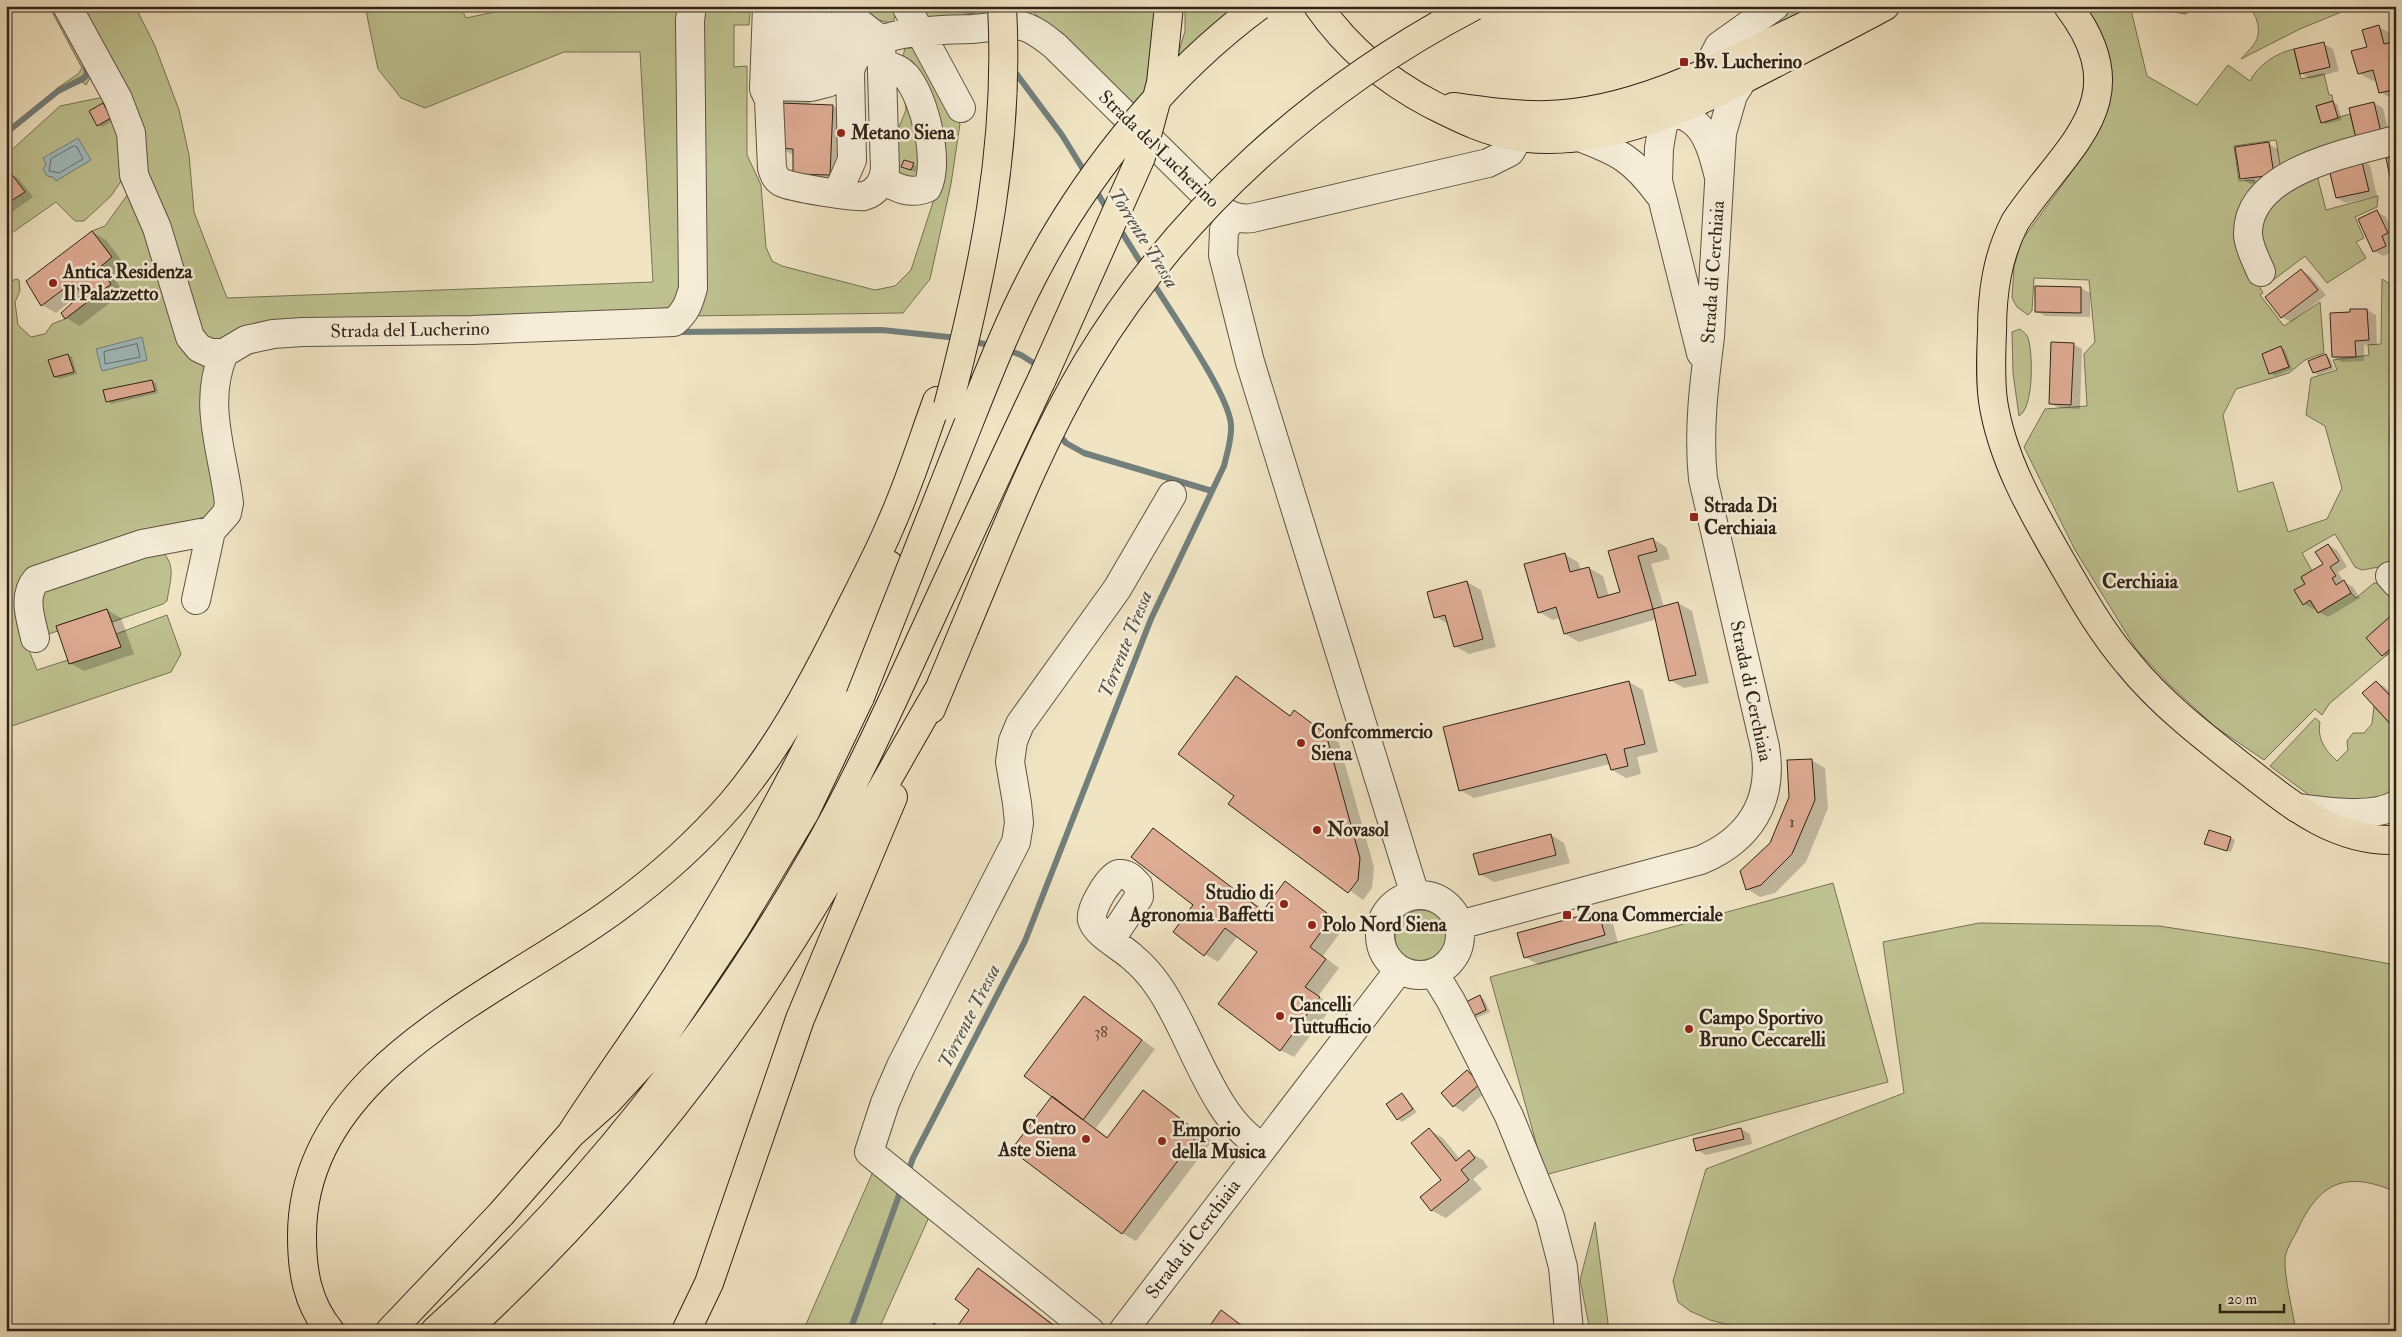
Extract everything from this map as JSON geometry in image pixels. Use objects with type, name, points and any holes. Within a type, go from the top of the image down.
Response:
[{"type":"main road","points":[[571,1134],[682,968],[754,850],[788,789],[838,688],[871,613],[922,483],[942,403],[969,277],[987,174],[993,110],[992,6]]},
{"type":"main road","points":[[435,1331],[471,1299],[536,1231],[660,1087],[721,1005],[786,904],[816,852],[870,749],[1042,379],[1141,157],[1161,83],[1169,6]]},
{"type":"main road","points":[[390,1331],[501,1214],[571,1134],[631,1078],[653,1052],[692,996],[735,929],[805,812],[860,696],[993,364],[1043,258],[1077,203],[1150,105],[1193,61],[1259,6]]},
{"type":"main road","points":[[1318,6],[1340,35],[1368,63],[1403,89],[1472,126],[1520,137],[1579,137],[1630,126],[1672,111],[1743,79],[1885,6]]},
{"type":"main road","points":[[686,1331],[709,1283],[808,1001],[1022,491],[1066,401],[1110,326],[1166,253],[1226,188],[1272,144],[1312,110],[1384,58],[1474,6]]},
{"type":"main road","points":[[1432,104],[1501,113],[1548,115],[1618,104],[1677,85],[1848,6]]},
{"type":"main road","points":[[2068,6],[2082,27],[2095,57],[2096,100],[2091,119],[2079,140],[2024,208],[2007,238],[2001,255],[1995,284],[1991,345],[1992,390],[1999,428],[2018,480],[2052,545],[2091,612],[2118,651],[2142,679],[2176,713],[2297,808],[2320,823],[2341,832],[2368,839],[2396,840]]},
{"type":"main road","points":[[330,1331],[318,1314],[306,1282],[302,1262],[302,1220],[313,1175],[328,1139],[339,1120],[367,1082],[412,1043],[617,908],[684,852],[732,802],[784,732],[818,672],[890,526],[942,403],[971,317],[995,192],[1010,16]]},
{"type":"main road","points":[[465,1331],[496,1302],[596,1197],[704,1066],[780,958],[839,862],[938,691]]},
{"type":"street","points":[[67,6],[118,99],[131,133],[134,175],[157,228],[190,337],[199,348],[210,353],[224,353],[216,371],[213,390],[218,438],[229,503],[227,513],[212,531],[196,600]]},
{"type":"street","name":"Strada del Lucherino","points":[[224,353],[246,340],[273,334],[472,330],[674,322],[683,314],[689,304],[692,288],[690,30],[692,6]]},
{"type":"street","points":[[844,6],[859,23],[865,58],[885,170],[882,180],[873,191],[865,196],[840,194],[785,184],[774,175],[772,168],[765,42],[817,20],[865,58],[900,70],[912,85],[925,119],[932,170],[927,188],[918,191],[901,190],[882,180]]},
{"type":"street","points":[[906,6],[931,31],[961,108]]},
{"type":"street","points":[[1706,71],[1712,56],[1719,46],[1775,6]]},
{"type":"street","name":"Strada del Lucherino","points":[[765,42],[815,67],[865,58],[931,31],[1010,16],[1055,46],[1189,180],[1221,210],[1233,217],[1252,218],[1488,163],[1510,152],[1520,137],[1548,115]]},
{"type":"street","name":"Strada di Cerchiaia","points":[[1705,367],[1659,194],[1658,169],[1661,134],[1672,111],[1687,94],[1811,31],[1819,20]]},
{"type":"street","points":[[840,194],[840,185],[852,160],[865,58]]},
{"type":"street","name":"Strada di Cerchiaia","points":[[1459,925],[1700,860],[1731,843],[1746,828],[1760,806],[1768,776],[1765,747],[1703,479],[1700,442],[1705,367],[1710,337],[1719,177],[1724,124],[1733,95],[1743,79]]},
{"type":"street","name":"Strada di Cerchiaia","points":[[1548,115],[1575,124],[1640,112],[1672,111],[1692,120],[1707,136],[1719,177]]},
{"type":"street","points":[[1501,113],[1514,124],[1520,137]]},
{"type":"street","name":"Strada di Cerchiaia","points":[[1579,137],[1623,155],[1638,168],[1659,194]]},
{"type":"street","points":[[2261,272],[2252,254],[2248,236],[2250,216],[2256,202],[2269,190],[2320,161],[2396,140]]},
{"type":"street","points":[[1233,217],[1224,230],[1223,256],[1261,399],[1416,895]]},
{"type":"street","points":[[1090,1331],[869,1152],[885,1103],[901,1066],[1016,842],[1019,823],[1010,762],[1013,741],[1020,724],[1118,589],[1172,494]]},
{"type":"street","points":[[35,638],[28,602],[30,587],[36,580],[142,544],[212,531]]},
{"type":"street","points":[[2297,808],[2370,812],[2396,805]]},
{"type":"street","points":[[1416,895],[1438,899],[1447,906],[1459,925],[1460,944],[1456,954],[1443,969],[1434,973],[1412,975],[1399,970],[1384,953],[1380,941],[1380,928],[1392,906],[1403,898],[1416,895]]},
{"type":"street","points":[[1110,940],[1152,977],[1168,1000],[1230,1118],[1249,1139],[1263,1147]]},
{"type":"street","name":"Strada di Cerchiaia","points":[[1124,1331],[1399,970]]},
{"type":"street","points":[[1434,973],[1451,1001],[1509,1116],[1550,1217],[1563,1266],[1569,1331]]},
{"type":"green space","points":[[49,6],[60,6],[92,74],[86,85],[82,82],[60,92],[42,105],[56,89],[78,74],[82,68]]},
{"type":"green space","points":[[74,6],[135,6],[155,46],[179,110],[189,155],[194,212],[227,298],[653,282],[640,52],[564,52],[425,108],[401,98],[378,69],[365,6],[460,6],[466,18],[523,6],[685,6],[685,284],[672,312],[205,346]]},
{"type":"green space","points":[[697,6],[733,6],[736,12],[750,12],[749,25],[734,25],[734,67],[747,66],[747,155],[761,185],[766,247],[772,261],[782,266],[875,290],[895,286],[911,270],[934,199],[901,64],[905,48],[921,48],[960,124],[951,184],[930,279],[903,313],[686,316]]},
{"type":"green space","points":[[861,6],[893,6],[896,12],[893,24],[879,20]]},
{"type":"green space","points":[[913,6],[984,6],[985,15],[919,19]]},
{"type":"green space","points":[[1027,6],[1156,6],[1151,85],[1132,108]]},
{"type":"green space","points":[[1185,6],[1239,6],[1174,68],[1185,31]]},
{"type":"green space","points":[[1787,6],[1830,6],[1739,49]]},
{"type":"green space","points":[[2083,6],[2130,6],[2147,76],[2197,105],[2228,65],[2250,81],[2253,75],[2268,60],[2294,49],[2301,79],[2324,74],[2329,95],[2332,95],[2333,101],[2316,106],[2321,122],[2350,114],[2357,141],[2282,176],[2276,140],[2234,146],[2239,181],[2254,180],[2256,192],[2255,279],[2263,293],[2260,295],[2284,326],[2320,302],[2324,353],[2305,360],[2289,373],[2236,389],[2223,415],[2238,492],[2273,482],[2288,532],[2327,519],[2342,488],[2325,426],[2306,415],[2311,378],[2337,370],[2333,360],[2369,355],[2368,345],[2381,344],[2382,279],[2396,288],[2396,369],[2392,377],[2389,442],[2396,452],[2396,572],[2390,565],[2362,570],[2355,567],[2335,534],[2302,553],[2312,571],[2301,578],[2305,584],[2303,604],[2310,600],[2318,613],[2351,593],[2356,598],[2374,583],[2381,583],[2396,601],[2396,647],[2329,704],[2322,715],[2315,709],[2264,760],[2214,726],[2170,685],[2136,649],[2075,550],[2024,447],[2045,409],[2087,406],[2084,354],[2095,342],[2089,280],[2034,278],[2032,311],[2028,315],[2017,307],[2012,298],[2014,266],[2022,240],[2087,151],[2101,125]]},
{"type":"green space","points":[[2164,6],[2193,6],[2186,14],[2168,11]]},
{"type":"green space","points":[[2245,6],[2356,6],[2300,29],[2241,59],[2254,44],[2258,34],[2255,15]]},
{"type":"green space","points":[[104,97],[118,117],[126,174],[111,196],[84,221],[75,221],[56,202],[6,237],[6,155],[60,106]]},
{"type":"green space","points":[[911,98],[922,182],[895,174],[892,144],[906,110],[905,101]]},
{"type":"green space","points":[[2316,171],[2326,210],[2378,196],[2377,207],[2355,217],[2364,238],[2356,242],[2366,258],[2327,283],[2305,256],[2272,281],[2267,273],[2256,223],[2261,208]]},
{"type":"green space","points":[[128,194],[210,357],[222,488],[211,517],[39,572],[24,638],[37,670],[68,660],[70,664],[120,647],[116,634],[167,615],[181,654],[171,672],[6,728],[6,284],[16,279],[19,280],[20,291],[15,302],[18,325],[31,337],[45,334],[52,324],[65,319],[111,284],[99,268],[112,257],[92,231],[105,226]]},
{"type":"green space","points":[[2020,329],[2028,338],[2030,345],[2031,379],[2027,402],[2024,411],[2019,416],[2013,373],[2012,332]]},
{"type":"green space","points":[[158,549],[168,560],[171,572],[167,601],[163,604],[112,622],[107,609],[56,626],[58,631],[42,636],[37,592]]},
{"type":"green space","points":[[2374,706],[2396,730],[2396,763],[2389,796],[2378,803],[2313,798],[2270,766],[2315,718],[2320,722],[2319,728],[2323,744],[2337,761],[2348,750],[2347,741],[2353,733],[2364,733],[2372,724]]},
{"type":"green space","name":"Campo Sportivo Bruno Ceccarelli","points":[[1833,883],[1888,1082],[1545,1175],[1490,977]]},
{"type":"green space","points":[[1421,910],[1431,912],[1439,918],[1445,926],[1447,936],[1445,946],[1439,954],[1431,960],[1421,962],[1411,960],[1403,954],[1397,946],[1395,936],[1397,926],[1403,918],[1411,912]]},
{"type":"green space","points":[[1979,923],[2159,926],[2304,948],[2396,965],[2396,1192],[2378,1185],[2349,1182],[2336,1185],[2325,1191],[2315,1201],[2306,1214],[2285,1256],[2286,1275],[2296,1331],[1751,1331],[1710,1320],[1690,1311],[1678,1302],[1673,1281],[1706,1169],[1904,1093],[1883,942]]},
{"type":"green space","points":[[875,1167],[930,1215],[878,1331],[803,1331]]},
{"type":"green space","points":[[1595,1222],[1609,1331],[1590,1331],[1580,1280]]},
{"type":"water","points":[[78,138],[91,160],[56,181],[53,177],[47,176],[43,169],[46,164],[43,158]]},
{"type":"water","points":[[142,337],[147,360],[102,371],[96,349]]},
{"type":"building","points":[[2379,25],[2384,44],[2396,41],[2394,93],[2393,90],[2379,93],[2373,70],[2358,74],[2351,51],[2367,47],[2362,30]]},
{"type":"building","points":[[2324,42],[2330,67],[2300,74],[2294,49]]},
{"type":"building","points":[[2333,101],[2338,118],[2321,123],[2316,106]]},
{"type":"building","points":[[2374,102],[2382,137],[2357,143],[2349,108]]},
{"type":"building","points":[[103,103],[111,118],[97,126],[89,111]]},
{"type":"building","points":[[779,103],[833,105],[830,175],[793,174],[793,149],[778,148]]},
{"type":"building","points":[[2269,142],[2274,175],[2240,179],[2235,147]]},
{"type":"building","points":[[2396,156],[2396,191],[2393,192],[2386,158]]},
{"type":"building","points":[[2361,158],[2369,191],[2336,198],[2328,165]]},
{"type":"building","points":[[904,160],[914,163],[911,170],[901,167]]},
{"type":"building","points":[[10,172],[25,192],[6,204],[6,175]]},
{"type":"building","points":[[2377,210],[2388,233],[2382,236],[2386,246],[2373,252],[2358,219]]},
{"type":"building","points":[[92,231],[112,257],[99,268],[111,284],[65,319],[61,313],[82,294],[73,282],[41,306],[26,281]]},
{"type":"building","points":[[2301,269],[2318,290],[2281,318],[2265,297]]},
{"type":"building","points":[[2035,286],[2081,287],[2081,313],[2035,312]]},
{"type":"building","points":[[2350,309],[2367,309],[2369,340],[2355,341],[2356,357],[2332,357],[2330,313],[2350,312]]},
{"type":"building","points":[[2051,342],[2074,343],[2071,405],[2049,404]]},
{"type":"building","points":[[2281,346],[2289,367],[2269,374],[2262,354]]},
{"type":"building","points":[[68,354],[74,372],[54,377],[48,360]]},
{"type":"building","points":[[2326,354],[2331,367],[2313,373],[2308,361]]},
{"type":"building","points":[[152,380],[155,391],[106,402],[103,390]]},
{"type":"building","points":[[1653,538],[1657,551],[1638,556],[1653,609],[1564,634],[1556,607],[1538,613],[1524,564],[1565,553],[1570,572],[1589,567],[1598,598],[1620,592],[1608,551]]},
{"type":"building","points":[[2328,544],[2339,561],[2330,567],[2336,576],[2332,578],[2336,585],[2344,580],[2351,593],[2318,613],[2310,600],[2303,605],[2294,590],[2305,584],[2301,577],[2323,564],[2315,552]]},
{"type":"building","points":[[1467,581],[1483,639],[1454,647],[1445,615],[1434,618],[1427,592]]},
{"type":"building","points":[[1678,602],[1696,675],[1669,681],[1653,609]]},
{"type":"building","points":[[107,609],[121,647],[69,664],[56,626]]},
{"type":"building","points":[[2394,613],[2396,644],[2382,656],[2366,638]]},
{"type":"building","points":[[1236,676],[1290,716],[1294,710],[1326,734],[1360,858],[1358,880],[1348,893],[1228,804],[1234,796],[1178,754]]},
{"type":"building","points":[[1629,681],[1645,744],[1624,749],[1628,766],[1611,770],[1606,754],[1459,791],[1443,727]]},
{"type":"building","points":[[2376,681],[2396,702],[2395,729],[2362,693]]},
{"type":"building","points":[[1812,759],[1815,800],[1792,854],[1761,885],[1746,890],[1740,871],[1770,843],[1789,797],[1787,760]]},
{"type":"building","points":[[1153,828],[1263,911],[1285,881],[1332,917],[1310,947],[1326,959],[1305,987],[1320,997],[1280,1051],[1218,1004],[1257,952],[1225,928],[1204,956],[1173,932],[1193,905],[1131,857]]},
{"type":"building","points":[[2209,830],[2231,837],[2227,851],[2204,844]]},
{"type":"building","points":[[1551,834],[1556,855],[1479,875],[1473,854]]},
{"type":"building","points":[[1598,911],[1605,935],[1524,958],[1517,933]]},
{"type":"building","points":[[1480,995],[1486,1010],[1471,1017],[1464,1003]]},
{"type":"building","points":[[1084,996],[1142,1040],[1083,1120],[1024,1076]]},
{"type":"building","points":[[1467,1070],[1480,1084],[1453,1107],[1441,1093]]},
{"type":"building","points":[[1143,1090],[1199,1133],[1122,1234],[1011,1150],[1052,1096],[1107,1138]]},
{"type":"building","points":[[1402,1093],[1413,1109],[1397,1120],[1386,1104]]},
{"type":"building","points":[[1429,1128],[1456,1161],[1469,1150],[1475,1158],[1461,1170],[1469,1180],[1431,1211],[1420,1197],[1441,1180],[1411,1143]]},
{"type":"building","points":[[1741,1128],[1744,1139],[1696,1151],[1693,1139]]},
{"type":"building","points":[[978,1268],[1057,1328],[1055,1331],[954,1331],[969,1310],[955,1299]]},
{"type":"building","points":[[1221,1310],[1249,1331],[1206,1331]]},
{"type":"building","points":[[934,1323],[945,1331],[928,1331]]},
{"type":"waterway","points":[[937,6],[970,11]]},
{"type":"waterway","name":"Torrente Tressa","points":[[967,6],[977,22]]},
{"type":"waterway","points":[[6,133],[58,91],[84,78],[87,74],[85,62]]},
{"type":"waterway","name":"Torrente Tressa","points":[[1012,68],[1062,135],[1086,174]]},
{"type":"waterway","name":"Torrente Tressa","points":[[1094,187],[1108,211]]},
{"type":"waterway","name":"Torrente Tressa","points":[[1118,226],[1144,268]]},
{"type":"waterway","name":"Torrente Tressa","points":[[907,1175],[913,1158],[1025,941],[1151,619],[1224,466],[1231,435],[1228,411],[1210,374],[1152,281]]},
{"type":"waterway","points":[[676,332],[882,330],[958,338]]},
{"type":"waterway","points":[[971,341],[993,346]]},
{"type":"waterway","points":[[1005,349],[1021,355],[1040,367]]},
{"type":"waterway","points":[[1057,432],[1066,443],[1084,453],[1212,491]]},
{"type":"waterway","name":"Torrente Tressa","points":[[850,1331],[902,1187]]},
{"type":"place","name":"Bv. Lucherino","points":[[1684,62]]},
{"type":"place","name":"Metano Siena","points":[[841,133]]},
{"type":"place","name":"Antica Residenza Il Palazzetto","points":[[53,283]]},
{"type":"place","name":"Strada Di Cerchiaia","points":[[1694,517]]},
{"type":"place","name":"Confcommercio Siena","points":[[1301,743]]},
{"type":"place","name":"Novasol","points":[[1317,830]]},
{"type":"place","name":"Studio di Agronomia Baffetti","points":[[1284,904]]},
{"type":"place","name":"Zona Commerciale","points":[[1567,915]]},
{"type":"place","name":"Polo Nord Siena","points":[[1312,925]]},
{"type":"place","name":"Cancelli Tuttufficio","points":[[1280,1016]]},
{"type":"place","name":"Campo Sportivo Bruno Ceccarelli","points":[[1689,1029]]},
{"type":"place","name":"Centro Aste Siena","points":[[1086,1139]]},
{"type":"place","name":"Emporio della Musica","points":[[1162,1141]]},
{"type":"district","name":"Cerchiaia","points":[[2140,581]]}]
